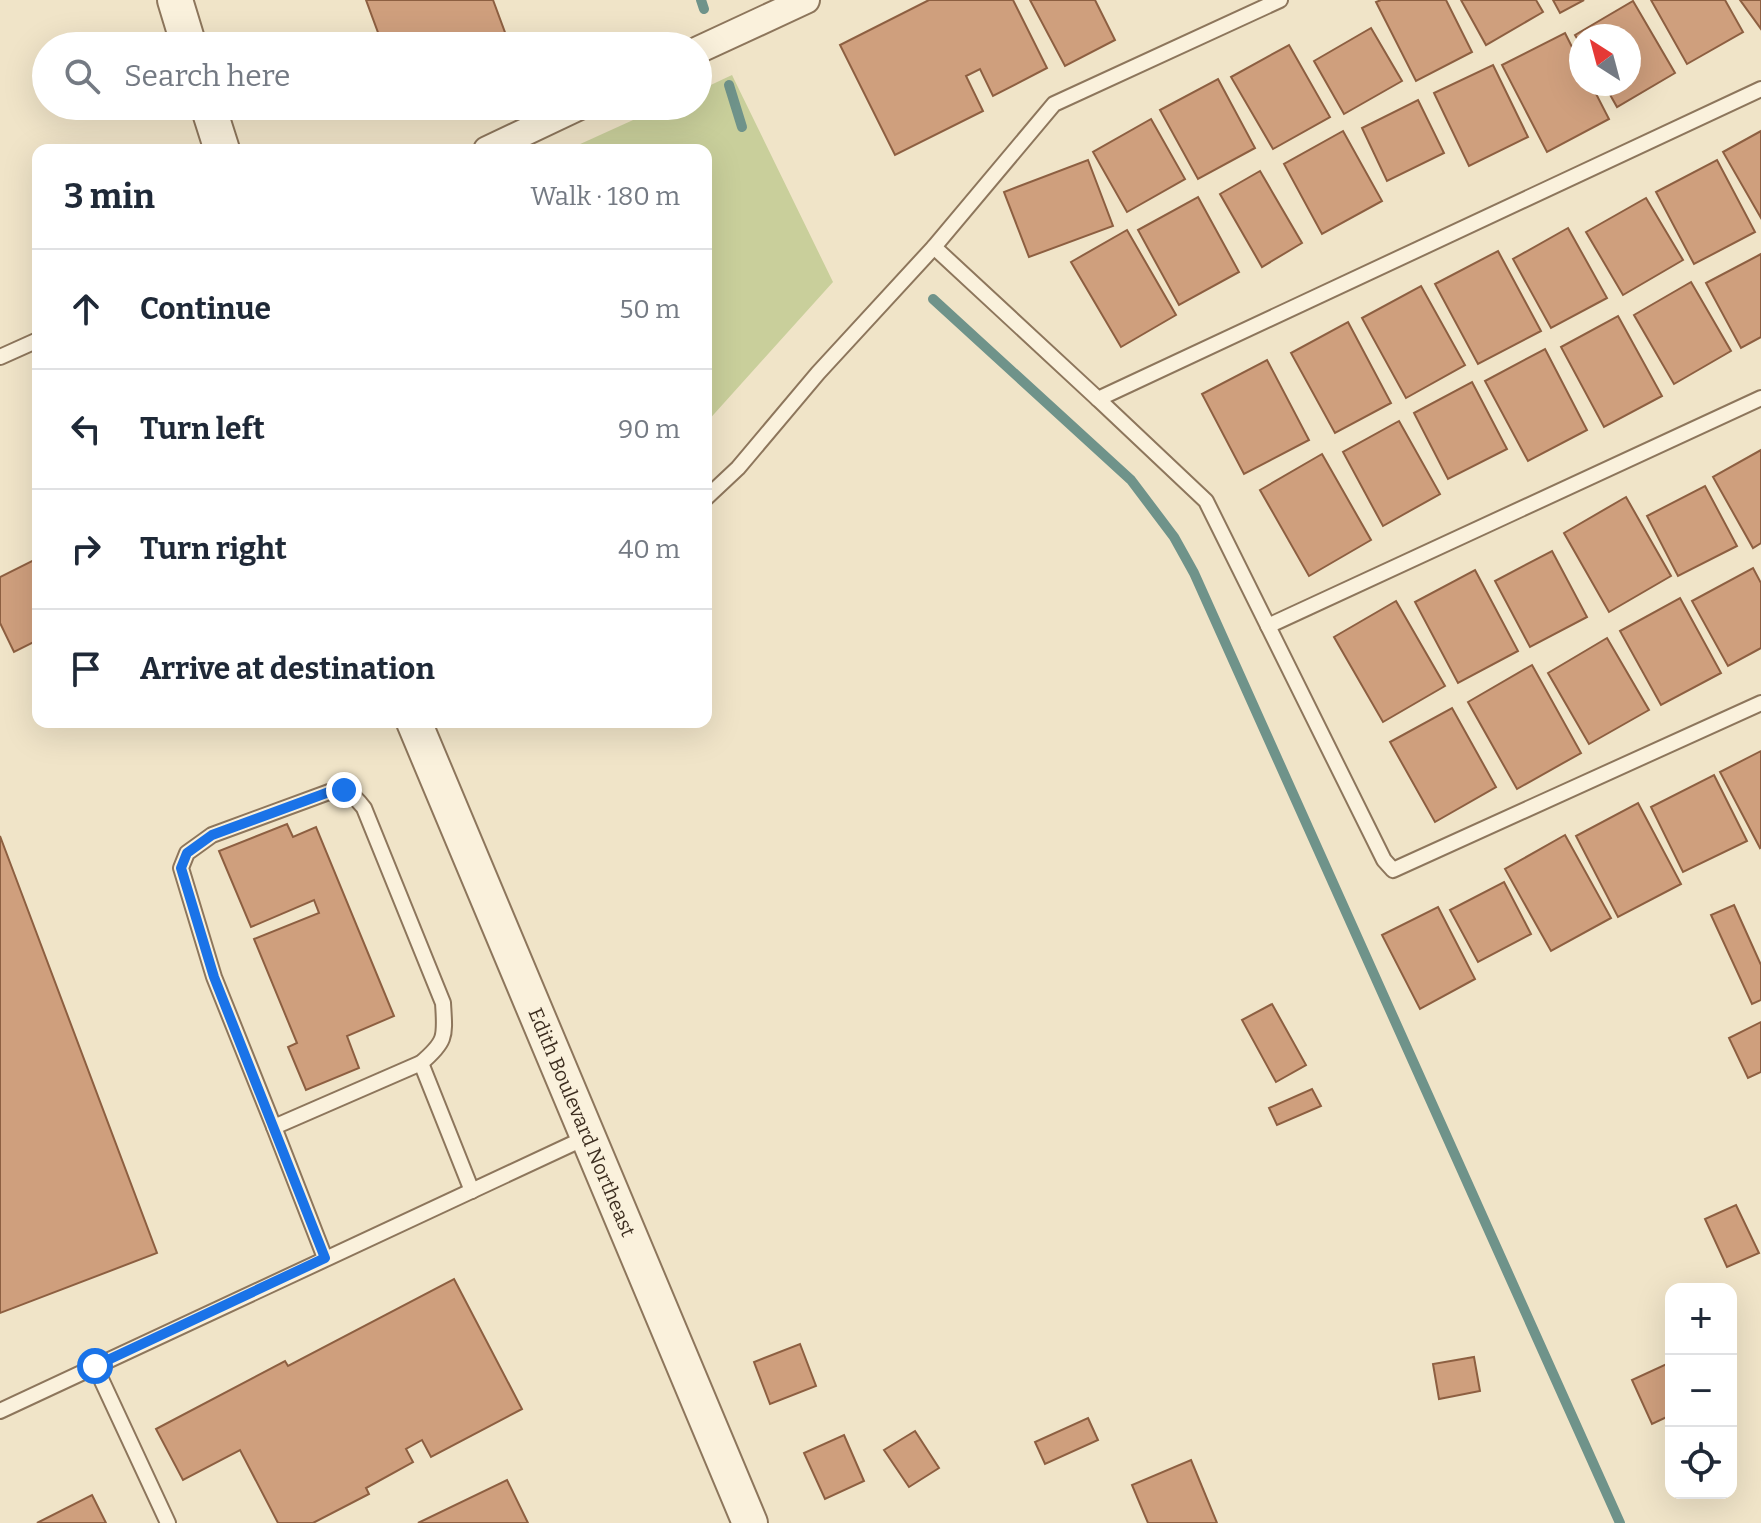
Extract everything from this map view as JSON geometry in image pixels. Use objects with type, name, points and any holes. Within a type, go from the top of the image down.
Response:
[{"type":"street","points":[[175,0],[185,32]]},
{"type":"street","points":[[712,44],[806,0]]},
{"type":"street","points":[[212,120],[220,144]]},
{"type":"street","points":[[500,144],[550,120]]},
{"type":"street","name":"Edith Boulevard Northeast","points":[[417,728],[750,1523]]},
{"type":"lane","points":[[712,492],[738,468],[818,373],[934,247],[1054,104],[1280,0]]},
{"type":"lane","points":[[1098,399],[1761,89]]},
{"type":"lane","points":[[934,247],[1206,501],[1384,860],[1393,870],[1761,703]]},
{"type":"lane","points":[[0,357],[32,343]]},
{"type":"lane","points":[[1268,626],[1761,398]]},
{"type":"lane","points":[[274,1127],[421,1063],[439,1047],[445,1032],[443,1003],[364,808],[354,795],[344,790],[329,792],[212,835],[187,853],[181,868],[214,977],[325,1258]]},
{"type":"lane","points":[[421,1063],[472,1191]]},
{"type":"lane","points":[[0,1411],[588,1136]]},
{"type":"lane","points":[[95,1366],[168,1523]]},
{"type":"green space","points":[[732,75],[833,282],[712,416],[712,144],[580,144],[633,120],[712,120],[712,84]]},
{"type":"building","points":[[366,0],[493,0],[505,32],[378,32]]},
{"type":"building","points":[[929,0],[1013,0],[1047,68],[993,96],[980,69],[966,76],[983,111],[895,155],[840,45]]},
{"type":"building","points":[[1030,0],[1095,0],[1115,40],[1065,66]]},
{"type":"building","points":[[1446,0],[1472,52],[1416,81],[1376,2]]},
{"type":"building","points":[[1461,0],[1536,0],[1543,12],[1486,45]]},
{"type":"building","points":[[1553,0],[1584,0],[1560,13]]},
{"type":"building","points":[[1651,0],[1725,0],[1743,32],[1687,64]]},
{"type":"building","points":[[1740,0],[1761,0],[1761,29]]},
{"type":"building","points":[[1633,1],[1675,73],[1641,93],[1641,24],[1594,24]]},
{"type":"building","points":[[1371,28],[1402,81],[1344,114],[1314,61]]},
{"type":"building","points":[[1565,33],[1569,41],[1569,96],[1597,96],[1609,119],[1547,152],[1502,65]]},
{"type":"building","points":[[1289,45],[1330,117],[1273,149],[1231,77]]},
{"type":"building","points":[[1493,65],[1528,137],[1469,166],[1434,93]]},
{"type":"building","points":[[1218,79],[1255,148],[1198,179],[1160,110]]},
{"type":"building","points":[[1611,96],[1636,96],[1617,107]]},
{"type":"building","points":[[1418,100],[1444,153],[1387,181],[1362,128]]},
{"type":"building","points":[[1151,119],[1185,179],[1127,212],[1093,152]]},
{"type":"building","points":[[1343,131],[1382,201],[1322,234],[1284,164]]},
{"type":"building","points":[[1761,131],[1761,218],[1723,152]]},
{"type":"building","points":[[1088,160],[1113,226],[1029,257],[1004,192]]},
{"type":"building","points":[[1717,160],[1755,232],[1694,264],[1656,192]]},
{"type":"building","points":[[1260,171],[1302,243],[1262,267],[1220,194]]},
{"type":"building","points":[[1198,197],[1239,272],[1179,305],[1138,230]]},
{"type":"building","points":[[1646,198],[1683,260],[1623,295],[1586,232]]},
{"type":"building","points":[[1568,228],[1607,298],[1551,328],[1513,259]]},
{"type":"building","points":[[1127,230],[1176,315],[1121,347],[1071,262]]},
{"type":"building","points":[[1498,251],[1541,331],[1478,364],[1435,284]]},
{"type":"building","points":[[1761,254],[1761,337],[1741,348],[1706,283]]},
{"type":"building","points":[[1691,282],[1731,351],[1674,384],[1634,315]]},
{"type":"building","points":[[1421,286],[1465,365],[1406,398],[1362,318]]},
{"type":"building","points":[[1618,316],[1662,396],[1604,427],[1561,347]]},
{"type":"building","points":[[1348,322],[1391,403],[1335,433],[1291,353]]},
{"type":"building","points":[[1545,349],[1587,430],[1528,461],[1485,381]]},
{"type":"building","points":[[1267,360],[1309,440],[1244,474],[1202,394]]},
{"type":"building","points":[[1472,382],[1507,449],[1448,479],[1414,413]]},
{"type":"building","points":[[1399,421],[1440,494],[1383,526],[1343,452]]},
{"type":"building","points":[[1761,450],[1761,543],[1753,548],[1713,477]]},
{"type":"building","points":[[1322,454],[1371,540],[1309,576],[1260,490]]},
{"type":"building","points":[[1705,486],[1737,546],[1678,576],[1647,516]]},
{"type":"building","points":[[1626,497],[1671,576],[1609,612],[1564,533]]},
{"type":"building","points":[[1552,551],[1587,617],[1530,647],[1495,581]]},
{"type":"building","points":[[32,561],[32,643],[14,652],[0,623],[0,577]]},
{"type":"building","points":[[1753,568],[1761,583],[1761,648],[1728,666],[1692,601]]},
{"type":"building","points":[[1475,570],[1518,651],[1458,683],[1415,602]]},
{"type":"building","points":[[1680,598],[1721,673],[1661,705],[1620,631]]},
{"type":"building","points":[[1396,601],[1445,686],[1383,722],[1334,637]]},
{"type":"building","points":[[1607,638],[1649,710],[1589,744],[1548,673]]},
{"type":"building","points":[[1532,665],[1581,753],[1517,789],[1468,702]]},
{"type":"building","points":[[1452,708],[1496,787],[1435,822],[1390,742]]},
{"type":"building","points":[[1761,751],[1761,847],[1760,848],[1720,772]]},
{"type":"building","points":[[1714,775],[1747,841],[1683,872],[1651,807]]},
{"type":"building","points":[[1638,803],[1681,884],[1618,917],[1576,836]]},
{"type":"building","points":[[287,824],[293,837],[316,827],[394,1016],[347,1036],[359,1068],[306,1090],[288,1047],[297,1043],[254,939],[319,913],[314,900],[251,927],[219,851]]},
{"type":"building","points":[[1565,835],[1611,918],[1551,951],[1505,869]]},
{"type":"building","points":[[0,836],[157,1253],[0,1313]]},
{"type":"building","points":[[1504,882],[1531,934],[1478,962],[1450,910]]},
{"type":"building","points":[[1734,905],[1761,965],[1761,1000],[1752,1004],[1711,915]]},
{"type":"building","points":[[1438,907],[1475,979],[1420,1009],[1382,935]]},
{"type":"building","points":[[1272,1004],[1306,1065],[1276,1082],[1242,1020]]},
{"type":"building","points":[[1761,1022],[1761,1072],[1748,1078],[1729,1038]]},
{"type":"building","points":[[1312,1089],[1321,1106],[1277,1125],[1269,1108]]},
{"type":"building","points":[[1736,1205],[1759,1253],[1727,1267],[1705,1219]]},
{"type":"building","points":[[454,1279],[522,1409],[431,1457],[422,1440],[406,1449],[413,1462],[366,1488],[369,1494],[313,1523],[278,1523],[240,1450],[183,1480],[156,1429],[285,1361],[288,1366]]},
{"type":"building","points":[[800,1344],[816,1386],[770,1404],[754,1362]]},
{"type":"building","points":[[1474,1357],[1480,1391],[1439,1399],[1433,1364]]},
{"type":"building","points":[[1665,1365],[1665,1418],[1652,1424],[1632,1380]]},
{"type":"building","points":[[1088,1418],[1098,1440],[1045,1464],[1035,1442]]},
{"type":"building","points":[[915,1431],[939,1468],[909,1487],[884,1450]]},
{"type":"building","points":[[844,1435],[864,1481],[825,1499],[804,1453]]},
{"type":"building","points":[[1191,1460],[1217,1523],[1148,1523],[1132,1485]]},
{"type":"building","points":[[507,1480],[528,1523],[418,1523]]},
{"type":"building","points":[[92,1495],[106,1523],[37,1523]]},
{"type":"waterway","points":[[701,0],[704,9]]},
{"type":"waterway","points":[[729,85],[742,127]]},
{"type":"waterway","points":[[933,299],[1131,480],[1174,537],[1194,573],[1620,1523]]},
{"type":"route","points":[[95,1366],[325,1258],[214,977],[181,868],[187,853],[212,835],[329,792],[344,790]]}]
